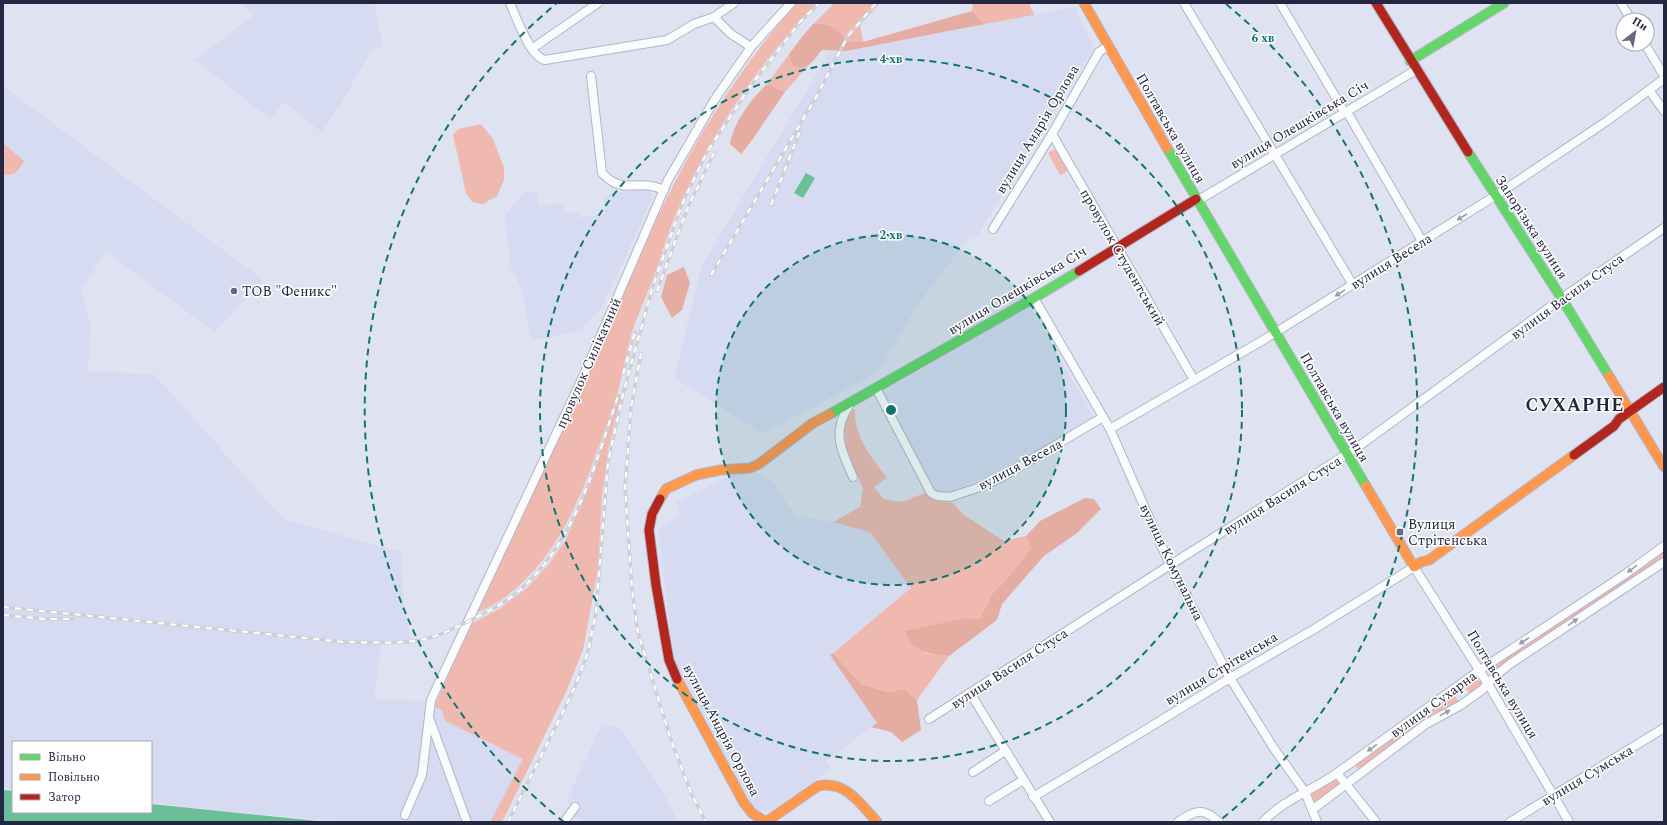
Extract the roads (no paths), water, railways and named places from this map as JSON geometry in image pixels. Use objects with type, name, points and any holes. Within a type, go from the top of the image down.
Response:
[{"type":"street","points":[[510,3],[527,41],[539,58],[545,60],[667,40],[694,24],[714,17],[734,3]]},
{"type":"street","points":[[533,48],[598,3]]},
{"type":"street","name":"провулок Силікатний","points":[[405,815],[422,775],[427,745],[431,700],[582,379],[664,190],[715,99],[751,47],[791,3]]},
{"type":"street","name":"Полтавська вулиця","points":[[1084,3],[1197,200],[1347,455],[1417,564],[1552,796],[1569,822]]},
{"type":"street","points":[[1184,3],[1353,285]]},
{"type":"street","points":[[1280,3],[1422,241]]},
{"type":"street","name":"Запорізька вулиця","points":[[1376,3],[1410,61],[1562,299],[1664,467]]},
{"type":"street","points":[[1410,61],[1504,3]]},
{"type":"street","points":[[1621,3],[1626,12]]},
{"type":"street","points":[[714,17],[731,34],[751,47]]},
{"type":"street","name":"вулиця Андрія Орлова","points":[[993,230],[1052,134],[1099,52],[1108,46]]},
{"type":"street","points":[[1650,52],[1664,76]]},
{"type":"street","name":"вулиця Олешківська Січ","points":[[852,402],[1034,298],[1116,246],[1276,155],[1416,70]]},
{"type":"street","points":[[591,76],[602,173],[611,182],[618,186],[626,187],[650,184],[664,190]]},
{"type":"street","name":"вулиця Весела","points":[[1110,429],[1275,333],[1495,196],[1607,121],[1664,79]]},
{"type":"street","points":[[1649,90],[1664,111]]},
{"type":"street","name":"провулок Студентський","points":[[1052,134],[1194,380]]},
{"type":"street","name":"вулиця Василя Стуса","points":[[929,719],[1170,565],[1347,455],[1562,299],[1664,228]]},
{"type":"street","name":"вулиця Комунальна","points":[[1034,298],[1110,429],[1170,565],[1230,678],[1273,747],[1305,792],[1317,822]]},
{"type":"street","name":"вулиця Стрітенська","points":[[1034,797],[1230,678],[1316,628],[1417,564],[1426,553],[1610,421],[1620,418],[1664,387]]},
{"type":"street","name":"вулиця Весела","points":[[876,388],[931,493],[944,498],[983,486],[1002,477],[1103,417]]},
{"type":"street","points":[[852,402],[842,416],[839,429],[841,449],[853,477]]},
{"type":"street","name":"вулиця Андрія Орлова","points":[[852,402],[813,423],[759,464],[750,468],[720,470],[696,475],[680,481],[666,489],[652,514],[650,530],[656,585],[670,660],[681,689],[744,803],[756,816],[766,822],[818,786],[825,783],[832,783],[842,787],[876,822]]},
{"type":"street","name":"вулиця Сухарна","points":[[1263,822],[1276,811],[1305,792],[1321,785],[1480,670],[1624,575],[1664,546]]},
{"type":"street","name":"вулиця Сухарна","points":[[1312,810],[1426,724],[1461,705],[1488,684],[1510,664],[1664,562]]},
{"type":"street","points":[[970,693],[1004,752],[1050,822]]},
{"type":"street","points":[[429,718],[467,822]]},
{"type":"street","name":"вулиця Сумська","points":[[1510,822],[1664,728]]},
{"type":"street","points":[[973,772],[1004,752]]},
{"type":"street","points":[[1338,773],[1345,784],[1376,822]]},
{"type":"street","points":[[990,801],[1022,781]]},
{"type":"street","points":[[564,822],[575,807]]},
{"type":"street","points":[[1178,822],[1194,812],[1202,811],[1209,814],[1219,822]]},
{"type":"railway","points":[[508,822],[574,689],[588,652],[596,612],[608,462],[623,394],[652,289],[682,204],[707,152],[750,87],[800,22],[819,3]]},
{"type":"railway","points":[[711,275],[815,99],[848,36],[876,3]]},
{"type":"railway","points":[[771,205],[800,131]]},
{"type":"railway","points":[[657,291],[688,207],[714,153]]},
{"type":"railway","points":[[623,374],[635,332]]},
{"type":"railway","points":[[641,353],[631,408],[625,487],[632,589],[638,633],[671,740],[691,793],[706,822]]},
{"type":"railway","points":[[3,607],[344,642],[405,642],[422,640],[437,635],[451,630],[507,600],[530,581],[549,558],[565,534],[590,480],[618,396]]},
{"type":"railway","points":[[3,615],[45,619],[73,619]]},
{"type":"place","name":"ТОВ \"Феникс\"","points":[[234,291]]},
{"type":"place","name":"Вулиця Стрітенська","points":[[1400,532]]},
{"type":"district","name":"СУХАРНЕ","points":[[1575,405]]}]
